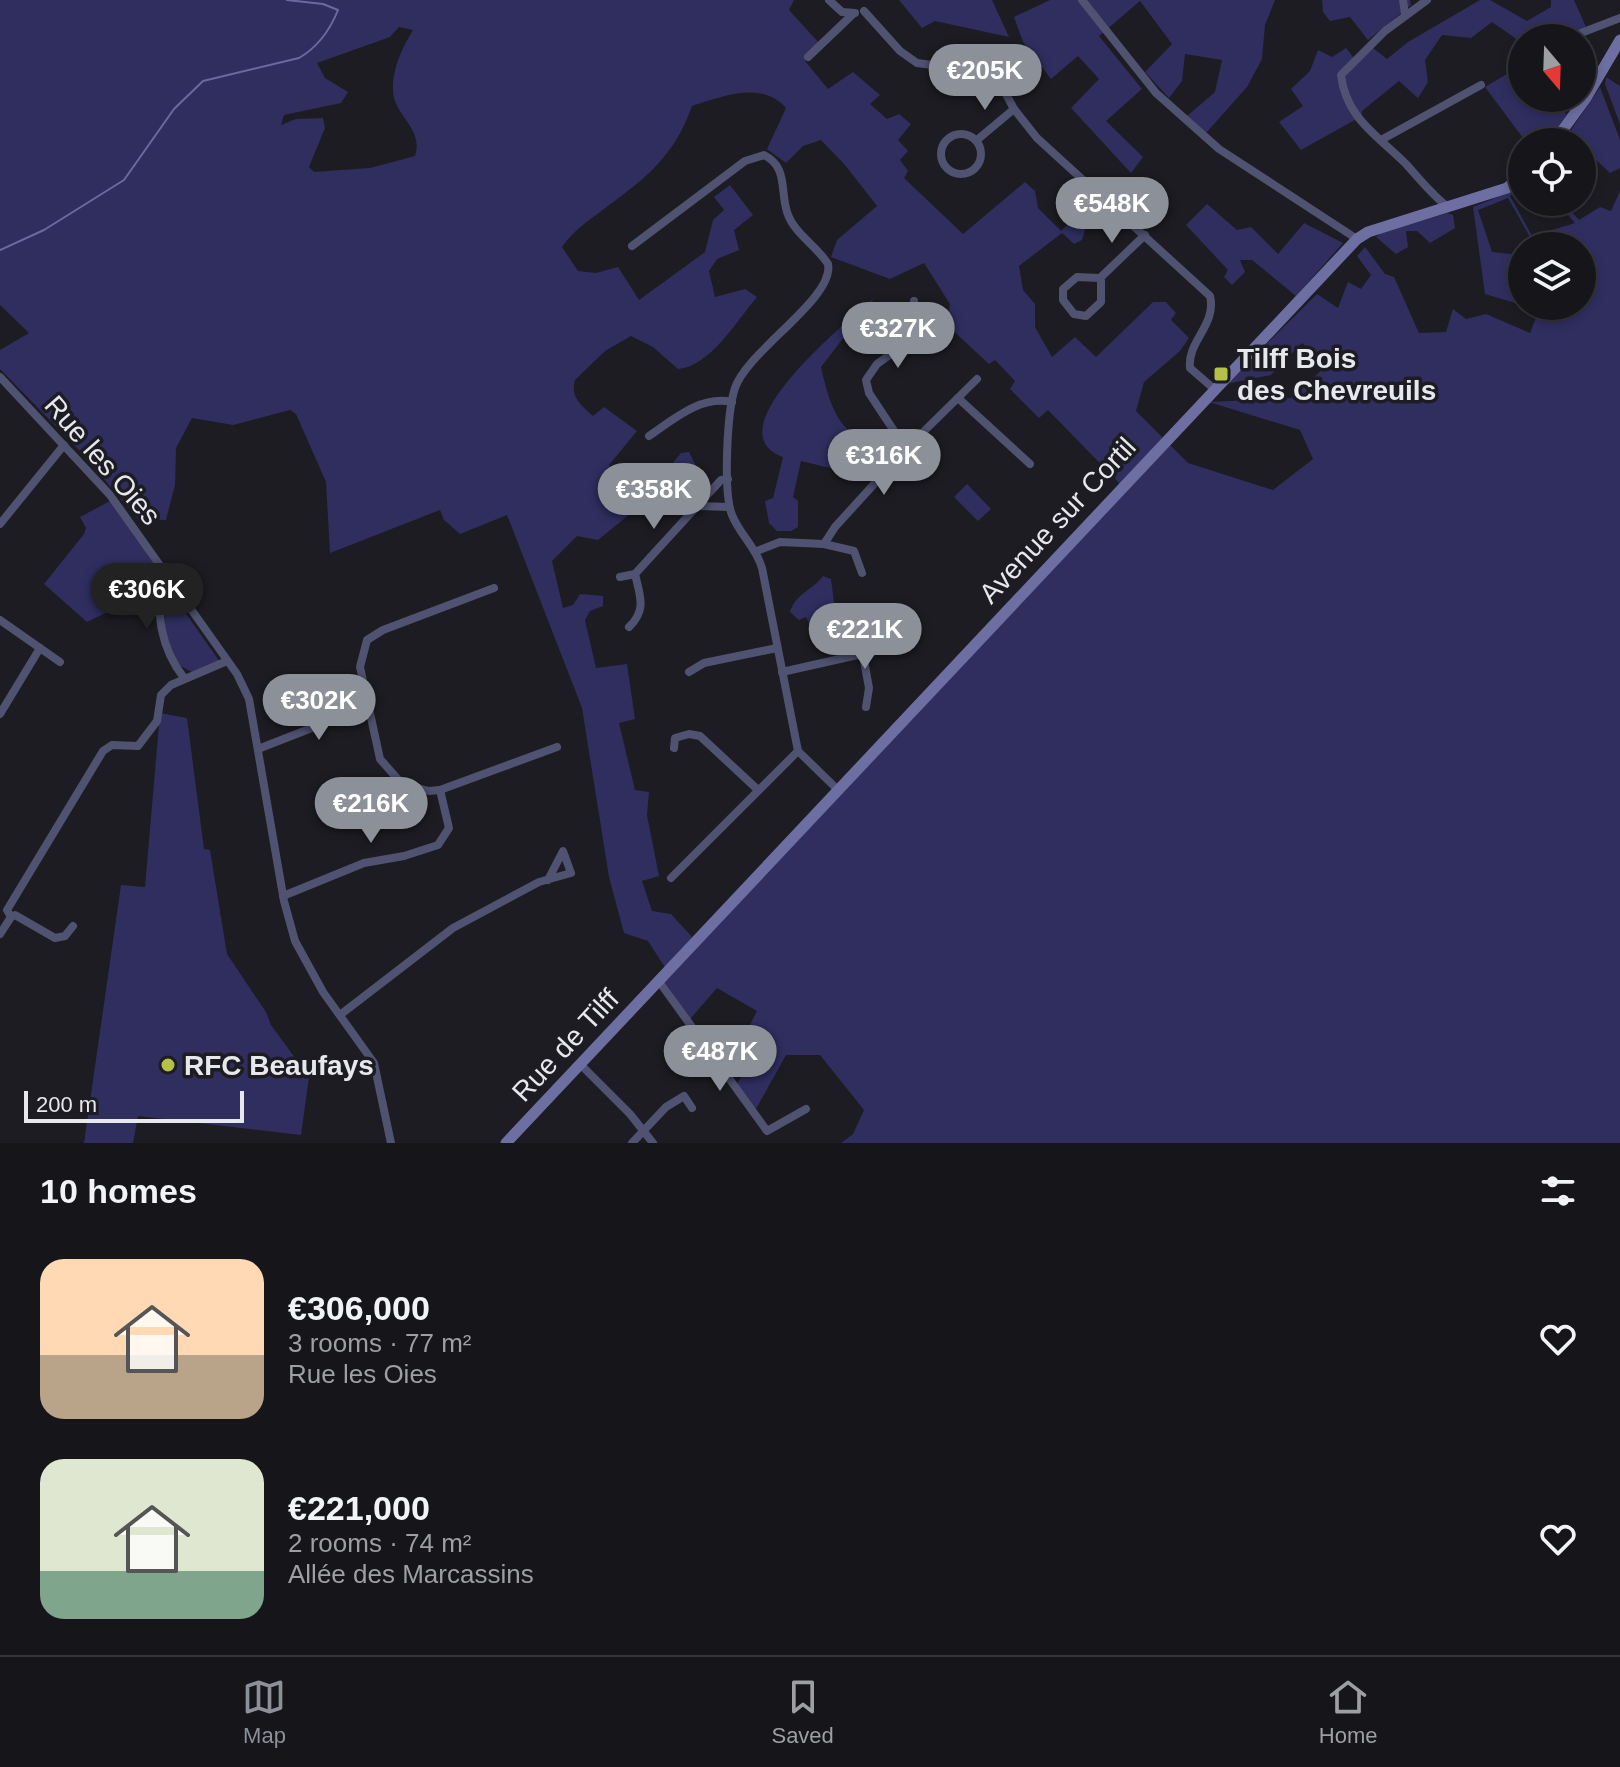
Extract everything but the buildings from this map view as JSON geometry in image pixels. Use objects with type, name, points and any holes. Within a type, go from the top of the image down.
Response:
[{"type":"main road","points":[[1564,128],[1599,79],[1620,42]]},
{"type":"main road","name":"Avenue sur Cortil","points":[[671,966],[1213,388],[1303,299],[1357,239],[1508,187]]},
{"type":"main road","name":"Rue de Tilff","points":[[506,1143],[671,966]]},
{"type":"street","points":[[829,0],[842,12],[853,14],[864,11]]},
{"type":"street","points":[[864,11],[868,0]]},
{"type":"street","points":[[1082,0],[1156,93],[1219,149],[1298,204],[1357,239]]},
{"type":"street","points":[[1403,0],[1405,14]]},
{"type":"street","points":[[1427,0],[1405,14],[1347,65],[1341,75],[1350,107],[1370,134],[1381,140],[1448,207]]},
{"type":"street","points":[[864,11],[900,51],[917,63],[986,72],[998,79],[1014,109],[1037,138],[1210,296],[1213,308],[1209,322],[1189,357],[1190,368],[1213,388]]},
{"type":"street","points":[[808,57],[853,14]]},
{"type":"street","points":[[1596,27],[1620,18]]},
{"type":"street","points":[[1381,140],[1481,85]]},
{"type":"street","points":[[977,140],[1014,109]]},
{"type":"street","points":[[958,135],[977,140],[981,156],[971,171],[964,174],[947,170],[941,156],[945,142],[958,135]]},
{"type":"street","points":[[632,246],[745,161],[764,155],[776,162],[781,171],[791,220],[824,258],[829,272],[824,285],[746,368],[735,385],[728,479],[729,507],[757,551],[798,751],[838,790]]},
{"type":"street","points":[[1100,278],[1102,295],[1098,308],[1086,316],[1068,310],[1062,294],[1069,281],[1077,277],[1100,278],[1145,235]]},
{"type":"street","points":[[906,449],[869,393],[866,380],[877,364],[916,336],[914,301]]},
{"type":"street","name":"Rue les Oies","points":[[0,377],[111,496],[227,661],[249,699],[283,896],[302,957],[374,1063],[391,1143]]},
{"type":"street","points":[[824,544],[835,527],[906,449],[977,379]]},
{"type":"street","points":[[958,398],[1030,464]]},
{"type":"street","points":[[649,436],[702,402],[718,399],[732,402]]},
{"type":"street","points":[[0,524],[64,445]]},
{"type":"street","points":[[620,577],[635,574],[721,480],[728,479]]},
{"type":"street","points":[[699,506],[729,507]]},
{"type":"street","points":[[757,551],[780,542],[824,544],[854,551],[862,573]]},
{"type":"street","points":[[629,627],[641,616],[635,574]]},
{"type":"street","points":[[168,576],[161,592],[163,643],[184,678]]},
{"type":"street","points":[[494,588],[383,630],[367,640],[360,667],[380,759],[402,784],[416,789],[440,790],[557,747]]},
{"type":"street","points":[[0,620],[60,662]]},
{"type":"street","points":[[782,672],[893,647],[902,641],[915,620]]},
{"type":"street","points":[[0,714],[40,648]]},
{"type":"street","points":[[689,672],[704,663],[777,648]]},
{"type":"street","points":[[863,655],[869,688],[866,707]]},
{"type":"street","points":[[11,917],[7,910],[103,751],[112,745],[138,746],[157,721],[161,695],[184,678],[227,661]]},
{"type":"street","points":[[258,749],[368,706]]},
{"type":"street","points":[[674,748],[675,738],[689,734],[700,736],[757,789]]},
{"type":"street","points":[[671,878],[798,751]]},
{"type":"street","points":[[283,896],[364,863],[404,856],[438,845],[449,828],[440,790]]},
{"type":"street","points":[[340,1015],[453,928],[548,880]]},
{"type":"street","points":[[0,934],[15,915],[55,938],[65,936],[73,926]]},
{"type":"street","name":"Rue de Tilff","points":[[658,980],[767,1131],[806,1109]]},
{"type":"street","points":[[580,1064],[653,1143]]},
{"type":"street","points":[[632,1143],[666,1107],[684,1096],[692,1108]]},
{"type":"shaded area","points":[[0,0],[794,0],[789,10],[819,43],[805,61],[828,89],[853,72],[880,95],[870,104],[887,119],[899,114],[911,124],[898,140],[908,151],[900,160],[908,171],[904,178],[963,234],[1025,182],[1035,191],[1038,208],[1061,231],[1092,201],[1101,202],[1101,210],[1087,224],[1082,240],[1074,244],[1062,233],[1019,266],[1023,290],[1035,304],[1035,327],[1052,357],[1075,337],[1096,357],[1153,302],[1166,302],[1176,313],[1171,320],[1189,338],[1180,351],[1144,382],[1136,411],[1188,463],[1273,490],[1313,459],[1300,430],[1209,402],[1291,398],[1326,366],[1302,343],[1271,375],[1226,384],[1317,294],[1338,308],[1348,282],[1361,289],[1371,275],[1357,256],[1365,247],[1385,274],[1394,277],[1419,333],[1446,332],[1453,309],[1466,319],[1486,314],[1530,333],[1535,320],[1596,320],[1596,232],[1545,232],[1575,223],[1569,216],[1579,220],[1585,216],[1596,216],[1596,209],[1600,207],[1611,211],[1620,191],[1620,1143],[841,1143],[853,1134],[864,1110],[820,1055],[786,1055],[756,1109],[736,1085],[752,1061],[741,1042],[757,1011],[717,988],[690,1019],[664,981],[1127,491],[1048,410],[1039,418],[1010,389],[1015,381],[995,360],[989,364],[947,325],[950,304],[924,263],[890,279],[831,257],[837,240],[877,206],[821,140],[803,146],[786,163],[767,149],[786,108],[776,100],[765,95],[741,93],[692,106],[677,139],[657,165],[581,226],[562,247],[578,271],[596,273],[618,267],[639,300],[705,252],[713,220],[724,210],[714,197],[730,185],[753,215],[734,230],[739,250],[717,259],[709,271],[715,297],[745,289],[757,297],[712,351],[690,366],[678,369],[653,347],[631,336],[605,351],[575,380],[575,396],[593,416],[604,407],[637,431],[609,465],[618,474],[636,483],[655,484],[681,453],[689,452],[697,468],[671,495],[645,509],[641,505],[598,540],[577,536],[552,561],[563,608],[573,605],[580,594],[603,596],[603,606],[590,611],[585,620],[596,668],[627,664],[635,719],[619,723],[635,790],[649,792],[647,815],[659,876],[642,881],[652,911],[671,914],[692,937],[666,969],[648,941],[624,933],[609,877],[582,708],[507,515],[460,534],[444,520],[440,510],[330,553],[326,482],[296,414],[290,410],[233,425],[192,418],[176,448],[175,485],[166,520],[138,519],[80,451],[0,369],[0,350],[29,333],[0,305]],"holes":[[[399,27],[413,30],[401,53],[393,89],[397,105],[416,139],[415,156],[370,168],[314,172],[309,167],[325,128],[323,118],[296,119],[281,125],[284,115],[341,103],[348,92],[325,78],[317,63],[390,37]]]},
{"type":"shaded area","points":[[899,0],[992,0],[1009,37],[935,21],[922,28]]},
{"type":"shaded area","points":[[1050,0],[1275,0],[1265,25],[1262,59],[1247,87],[1206,133],[1187,116],[1215,92],[1222,60],[1185,54],[1182,81],[1169,98],[1145,72],[1172,44],[1140,1],[1099,36],[1142,89],[1106,121],[1143,157],[1131,173],[1071,108],[1099,79],[1078,56],[1051,79],[1023,42],[1014,17]]},
{"type":"shaded area","points":[[1322,0],[1410,0],[1411,5],[1368,40],[1350,17],[1330,21],[1323,12]]},
{"type":"shaded area","points":[[1480,0],[1490,0],[1527,21],[1551,7],[1551,0],[1574,0],[1585,24],[1508,24],[1508,33],[1492,22],[1471,38],[1442,35],[1425,60],[1428,82],[1418,98],[1399,81],[1362,111],[1362,116],[1301,150],[1279,122],[1303,106],[1291,89],[1310,71],[1318,50],[1332,57],[1346,48],[1357,62],[1373,48],[1387,59],[1408,42]]},
{"type":"shaded area","points":[[1508,73],[1508,112],[1567,114],[1558,128],[1516,128],[1485,87]]},
{"type":"shaded area","points":[[1606,77],[1620,86],[1620,124],[1605,84]]},
{"type":"shaded area","points":[[1600,87],[1620,140],[1620,168],[1610,173],[1596,160],[1596,128],[1572,128],[1583,112],[1596,112],[1596,93]]},
{"type":"shaded area","points":[[1508,193],[1508,198],[1478,210],[1492,252],[1508,254],[1508,301],[1485,294],[1473,207]]},
{"type":"shaded area","points":[[1207,204],[1237,230],[1251,227],[1278,254],[1304,223],[1343,243],[1296,296],[1252,260],[1240,260],[1245,272],[1232,285],[1224,277],[1228,270],[1186,225]]},
{"type":"shaded area","points":[[1448,213],[1453,215],[1455,228],[1430,243],[1417,231],[1406,231],[1408,247],[1396,254],[1376,237],[1381,233]]},
{"type":"shaded area","points":[[1518,216],[1521,216],[1530,232]]},
{"type":"shaded area","points":[[875,297],[821,367],[836,414],[855,434],[857,443],[834,469],[801,461],[793,497],[798,501],[798,527],[791,531],[777,531],[769,523],[765,501],[773,498],[783,457],[765,444],[763,424],[774,400],[793,375]]},
{"type":"shaded area","points":[[967,484],[991,509],[978,521],[954,497]]},
{"type":"shaded area","points":[[110,501],[165,579],[157,588],[87,622],[44,584],[84,534],[86,528],[80,517]]},
{"type":"shaded area","points":[[823,576],[831,579],[837,625],[813,633],[806,617],[799,620],[790,612],[796,600]]},
{"type":"shaded area","points":[[168,588],[220,662],[192,672],[175,663],[165,638],[164,590]]},
{"type":"shaded area","points":[[160,713],[187,718],[204,849],[210,850],[227,954],[266,1012],[271,1025],[309,1077],[301,1135],[138,1116],[133,1143],[84,1143],[121,885],[145,887]]},
{"type":"waterway","points":[[0,250],[44,230],[124,180],[174,109],[203,81],[299,58],[312,49],[327,31],[338,10],[323,4],[287,0]]},
{"type":"place","name":"Tilff Bois des Chevreuils","points":[[1221,374]]},
{"type":"place","name":"RFC Beaufays","points":[[168,1065]]}]
